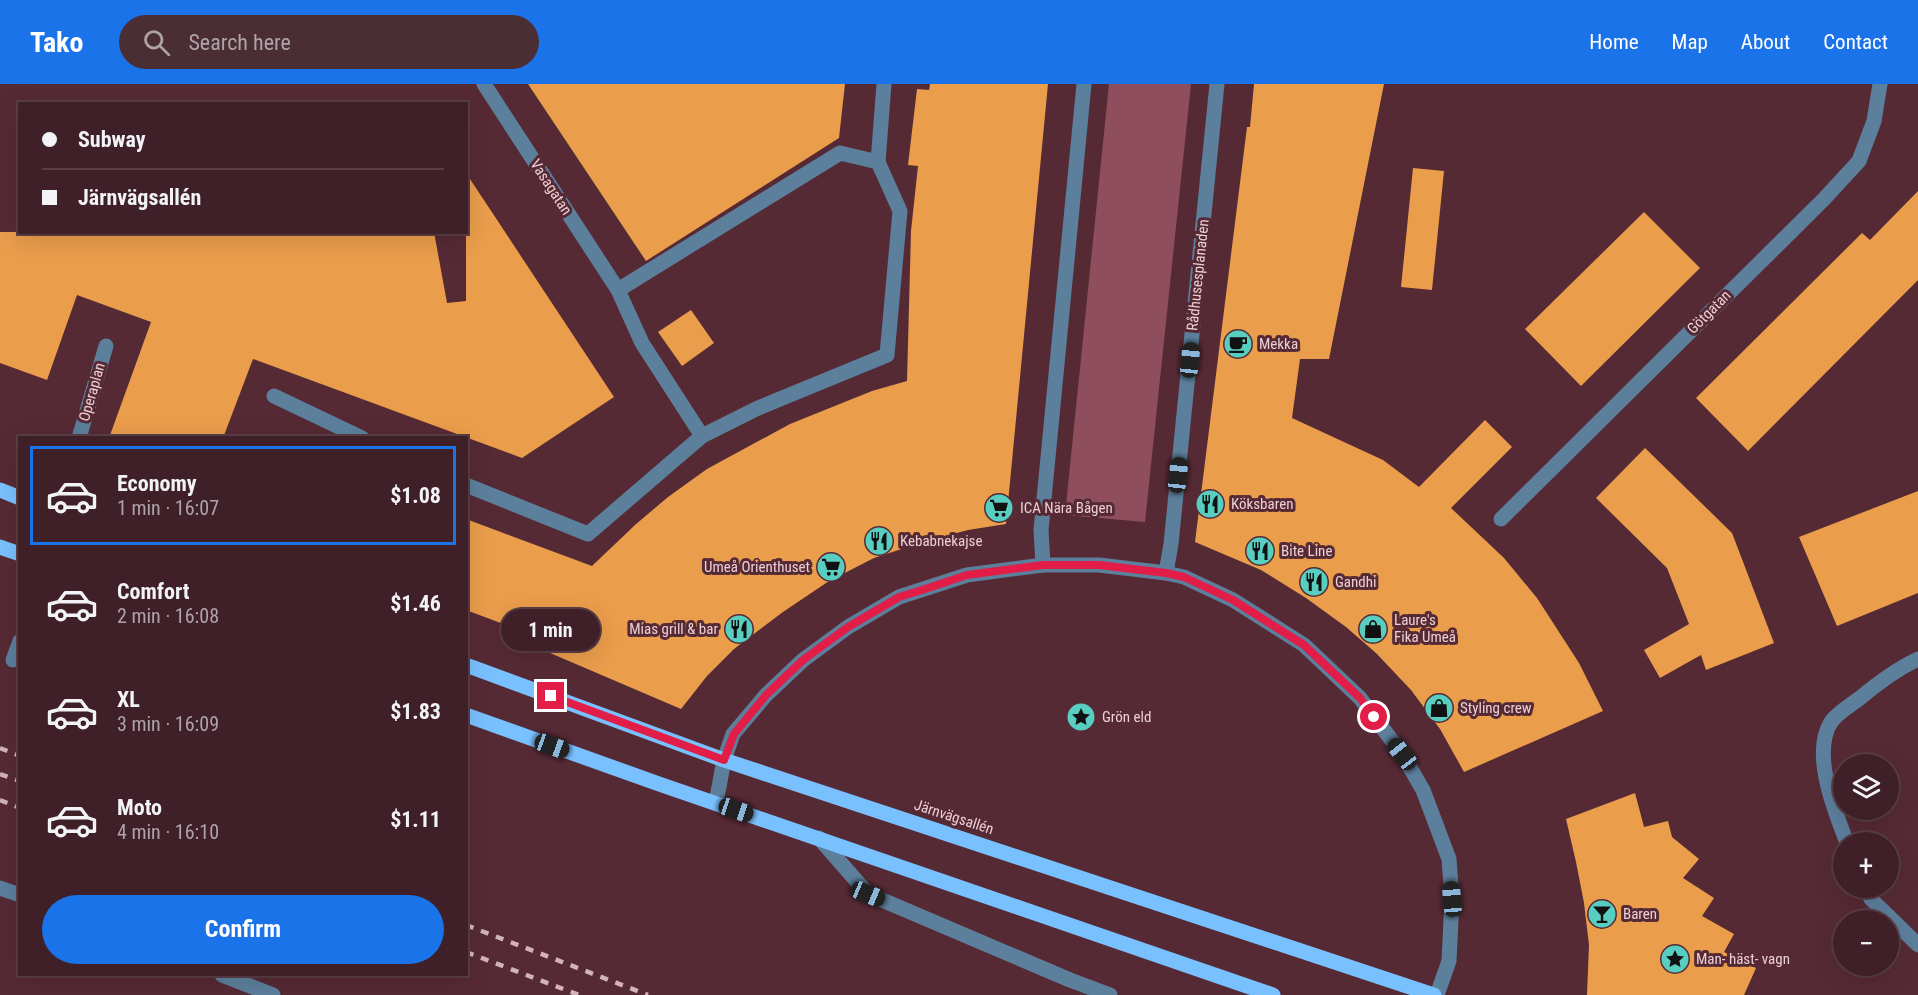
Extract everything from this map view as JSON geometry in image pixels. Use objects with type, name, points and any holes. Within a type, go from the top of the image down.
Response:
[{"type":"main road","points":[[0,490],[18,497]]},
{"type":"main road","points":[[0,547],[18,553]]},
{"type":"main road","name":"Järnvägsallén","points":[[468,666],[724,760],[1435,995]]},
{"type":"main road","points":[[468,716],[659,784],[1272,995]]},
{"type":"street","name":"Vasagatan","points":[[483,84],[618,290],[642,344],[702,436]]},
{"type":"street","points":[[468,486],[588,534],[702,436],[758,408],[887,355],[900,211],[878,162],[884,84]]},
{"type":"street","points":[[1043,565],[1041,530],[1084,84]]},
{"type":"street","name":"Rådhusesplanaden","points":[[1166,573],[1171,544],[1217,84]]},
{"type":"street","name":"Götgatan","points":[[1501,519],[1824,199],[1859,160],[1874,121],[1880,84]]},
{"type":"street","points":[[618,290],[840,153],[878,162]]},
{"type":"street","name":"Operaplan","points":[[80,436],[106,346]]},
{"type":"street","points":[[274,396],[358,436]]},
{"type":"street","points":[[716,803],[724,760],[734,734],[766,695],[803,660],[848,627],[899,597],[967,575],[1043,565],[1099,565],[1184,577],[1233,600],[1304,645],[1360,698],[1402,754],[1423,790],[1449,859],[1452,899],[1449,961],[1435,995]]},
{"type":"street","points":[[13,660],[18,646]]},
{"type":"street","points":[[1843,832],[1832,802],[1824,766],[1823,742],[1832,721],[1889,675],[1918,659]]},
{"type":"street","points":[[819,838],[868,894],[1110,995]]},
{"type":"street","points":[[0,888],[18,894]]},
{"type":"street","points":[[1871,898],[1918,945]]},
{"type":"street","points":[[225,976],[273,995]]},
{"type":"shaded area","points":[[1109,84],[1191,84],[1145,522],[1065,515]]},
{"type":"building","points":[[528,84],[845,84],[839,138],[646,261]]},
{"type":"building","points":[[930,84],[1048,84],[1006,524],[968,530],[923,542],[874,558],[829,581],[734,649],[707,676],[681,709],[536,647],[541,638],[468,611],[468,520],[592,566],[668,497],[707,469],[790,424],[872,391],[907,381],[911,231],[918,166],[908,165],[917,89],[929,90]]},
{"type":"building","points":[[1254,84],[1384,84],[1329,359],[1300,359],[1292,418],[1383,460],[1419,487],[1485,420],[1512,447],[1451,508],[1504,558],[1537,598],[1579,663],[1603,711],[1464,772],[1440,729],[1411,690],[1376,653],[1346,627],[1306,598],[1261,570],[1195,542]]},
{"type":"building","points":[[1413,168],[1444,171],[1432,290],[1401,287]]},
{"type":"building","points":[[468,176],[614,397],[522,458],[468,438],[468,436],[462,436],[253,359],[224,436],[110,436],[151,322],[77,295],[47,380],[0,363],[0,232],[18,232],[18,234],[434,234],[447,303],[466,301]]},
{"type":"building","points":[[1918,191],[1918,280],[1748,451],[1696,398],[1862,233],[1870,240]]},
{"type":"building","points":[[1644,212],[1700,268],[1581,386],[1525,329]]},
{"type":"building","points":[[691,310],[714,343],[682,366],[658,332]]},
{"type":"building","points":[[1645,448],[1732,533],[1774,643],[1706,670],[1701,655],[1660,678],[1644,650],[1689,624],[1667,568],[1596,498]]},
{"type":"building","points":[[1918,491],[1918,593],[1837,626],[1799,537]]},
{"type":"building","points":[[1635,793],[1644,827],[1668,821],[1672,837],[1699,859],[1683,878],[1714,898],[1702,916],[1734,934],[1724,952],[1756,968],[1744,995],[1587,995],[1589,945],[1584,903],[1566,819]]},
{"type":"railway","points":[[0,748],[18,755]]},
{"type":"railway","points":[[0,774],[18,780]]},
{"type":"railway","points":[[0,800],[18,807]]},
{"type":"railway","points":[[468,926],[648,995]]},
{"type":"railway","points":[[468,953],[579,995]]},
{"type":"place","name":"Mekka","points":[[1238,344]]},
{"type":"place","name":"Köksbaren","points":[[1210,504]]},
{"type":"place","name":"ICA Nära Bågen","points":[[999,508]]},
{"type":"place","name":"Kebabnekajse","points":[[879,541]]},
{"type":"place","name":"Bite Line","points":[[1260,551]]},
{"type":"place","name":"Umeå Orienthuset","points":[[831,567]]},
{"type":"place","name":"Gandhi","points":[[1314,582]]},
{"type":"place","name":"Mias grill & bar","points":[[739,629]]},
{"type":"place","name":"Laure's Fika Umeå","points":[[1373,629]]},
{"type":"place","name":"Styling crew","points":[[1439,708]]},
{"type":"place","name":"Grön eld","points":[[1081,717]]},
{"type":"place","name":"Baren","points":[[1602,914]]},
{"type":"place","name":"Man- häst- vagn","points":[[1675,959]]},
{"type":"route","points":[[551,696],[724,760],[734,734],[766,695],[791,671],[848,627],[899,597],[967,575],[1043,565],[1099,565],[1184,577],[1233,600],[1304,645],[1360,698],[1374,717]]}]
